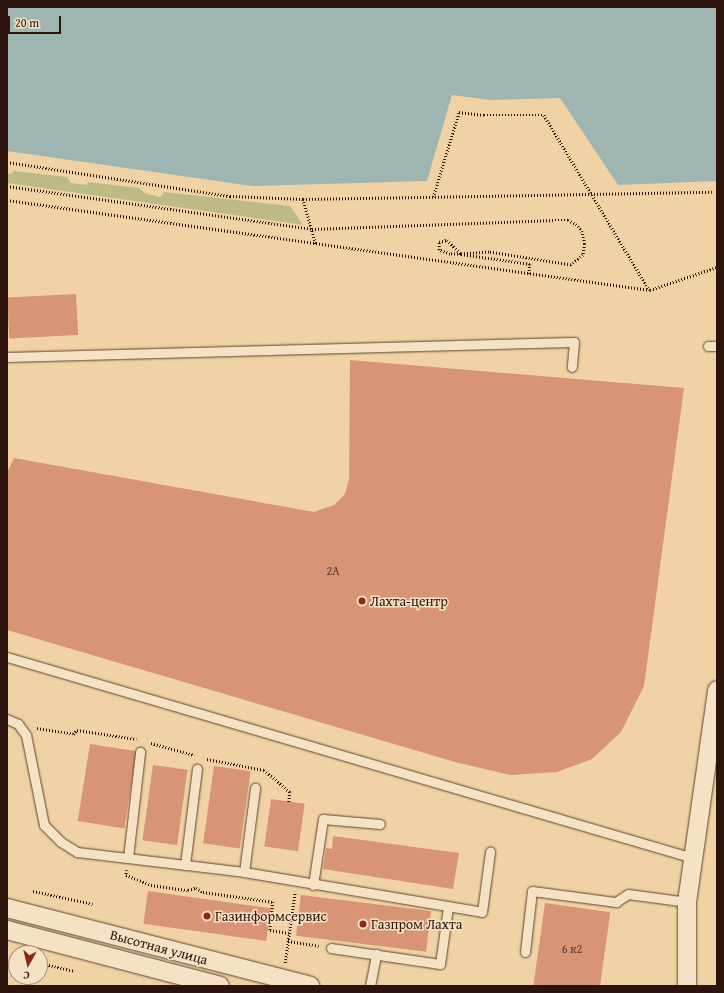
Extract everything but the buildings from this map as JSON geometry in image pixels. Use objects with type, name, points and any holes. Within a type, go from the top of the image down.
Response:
[{"type":"street","points":[[687,986],[687,902],[717,690]]},
{"type":"street","name":"Высотная улица","points":[[7,908],[310,986]]},
{"type":"street","name":"Высотная улица","points":[[7,930],[220,986]]},
{"type":"lane","points":[[7,357],[574,342],[572,367]]},
{"type":"lane","points":[[7,656],[693,858]]},
{"type":"lane","points":[[7,719],[18,724],[26,735],[44,825],[61,842],[78,852],[244,872],[313,885],[482,912],[490,852]]},
{"type":"lane","points":[[128,858],[140,752]]},
{"type":"lane","points":[[185,865],[197,769]]},
{"type":"lane","points":[[244,872],[255,788]]},
{"type":"lane","points":[[313,885],[323,819],[380,824]]},
{"type":"lane","points":[[524,952],[532,891],[616,902],[628,894],[687,902]]},
{"type":"lane","points":[[331,948],[440,964],[448,907]]},
{"type":"lane","points":[[370,986],[376,954]]},
{"type":"path","points":[[433,198],[459,112],[484,115],[544,115],[650,290]]},
{"type":"path","points":[[7,162],[230,196],[303,199],[433,198],[712,192]]},
{"type":"path","points":[[7,186],[312,229],[556,220],[568,220],[576,224],[585,239],[583,254],[570,265],[489,252],[461,254],[447,240],[439,242],[438,246],[442,252],[530,264],[529,274]]},
{"type":"path","points":[[303,199],[316,244]]},
{"type":"path","points":[[7,200],[650,290],[717,267]]},
{"type":"path","points":[[128,858],[126,875],[151,885],[188,890],[200,889],[203,892],[273,902],[270,930],[289,933]]},
{"type":"path","points":[[283,980],[296,882]]},
{"type":"path","points":[[33,891],[93,904]]},
{"type":"path","points":[[288,941],[331,948]]},
{"type":"path","points":[[48,965],[75,971]]},
{"type":"shaded area","points":[[14,171],[67,177],[71,183],[87,185],[88,182],[139,188],[144,193],[160,197],[164,192],[290,206],[303,225],[7,183],[7,174],[11,174]]},
{"type":"water","points":[[7,7],[717,7],[717,181],[618,185],[560,98],[490,100],[452,95],[427,181],[252,186],[7,151]]},
{"type":"place","name":"Лахта-центр","points":[[362,601]]},
{"type":"place","name":"Газинформсервис","points":[[207,916]]},
{"type":"place","name":"Газпром Лахта","points":[[363,924]]}]
